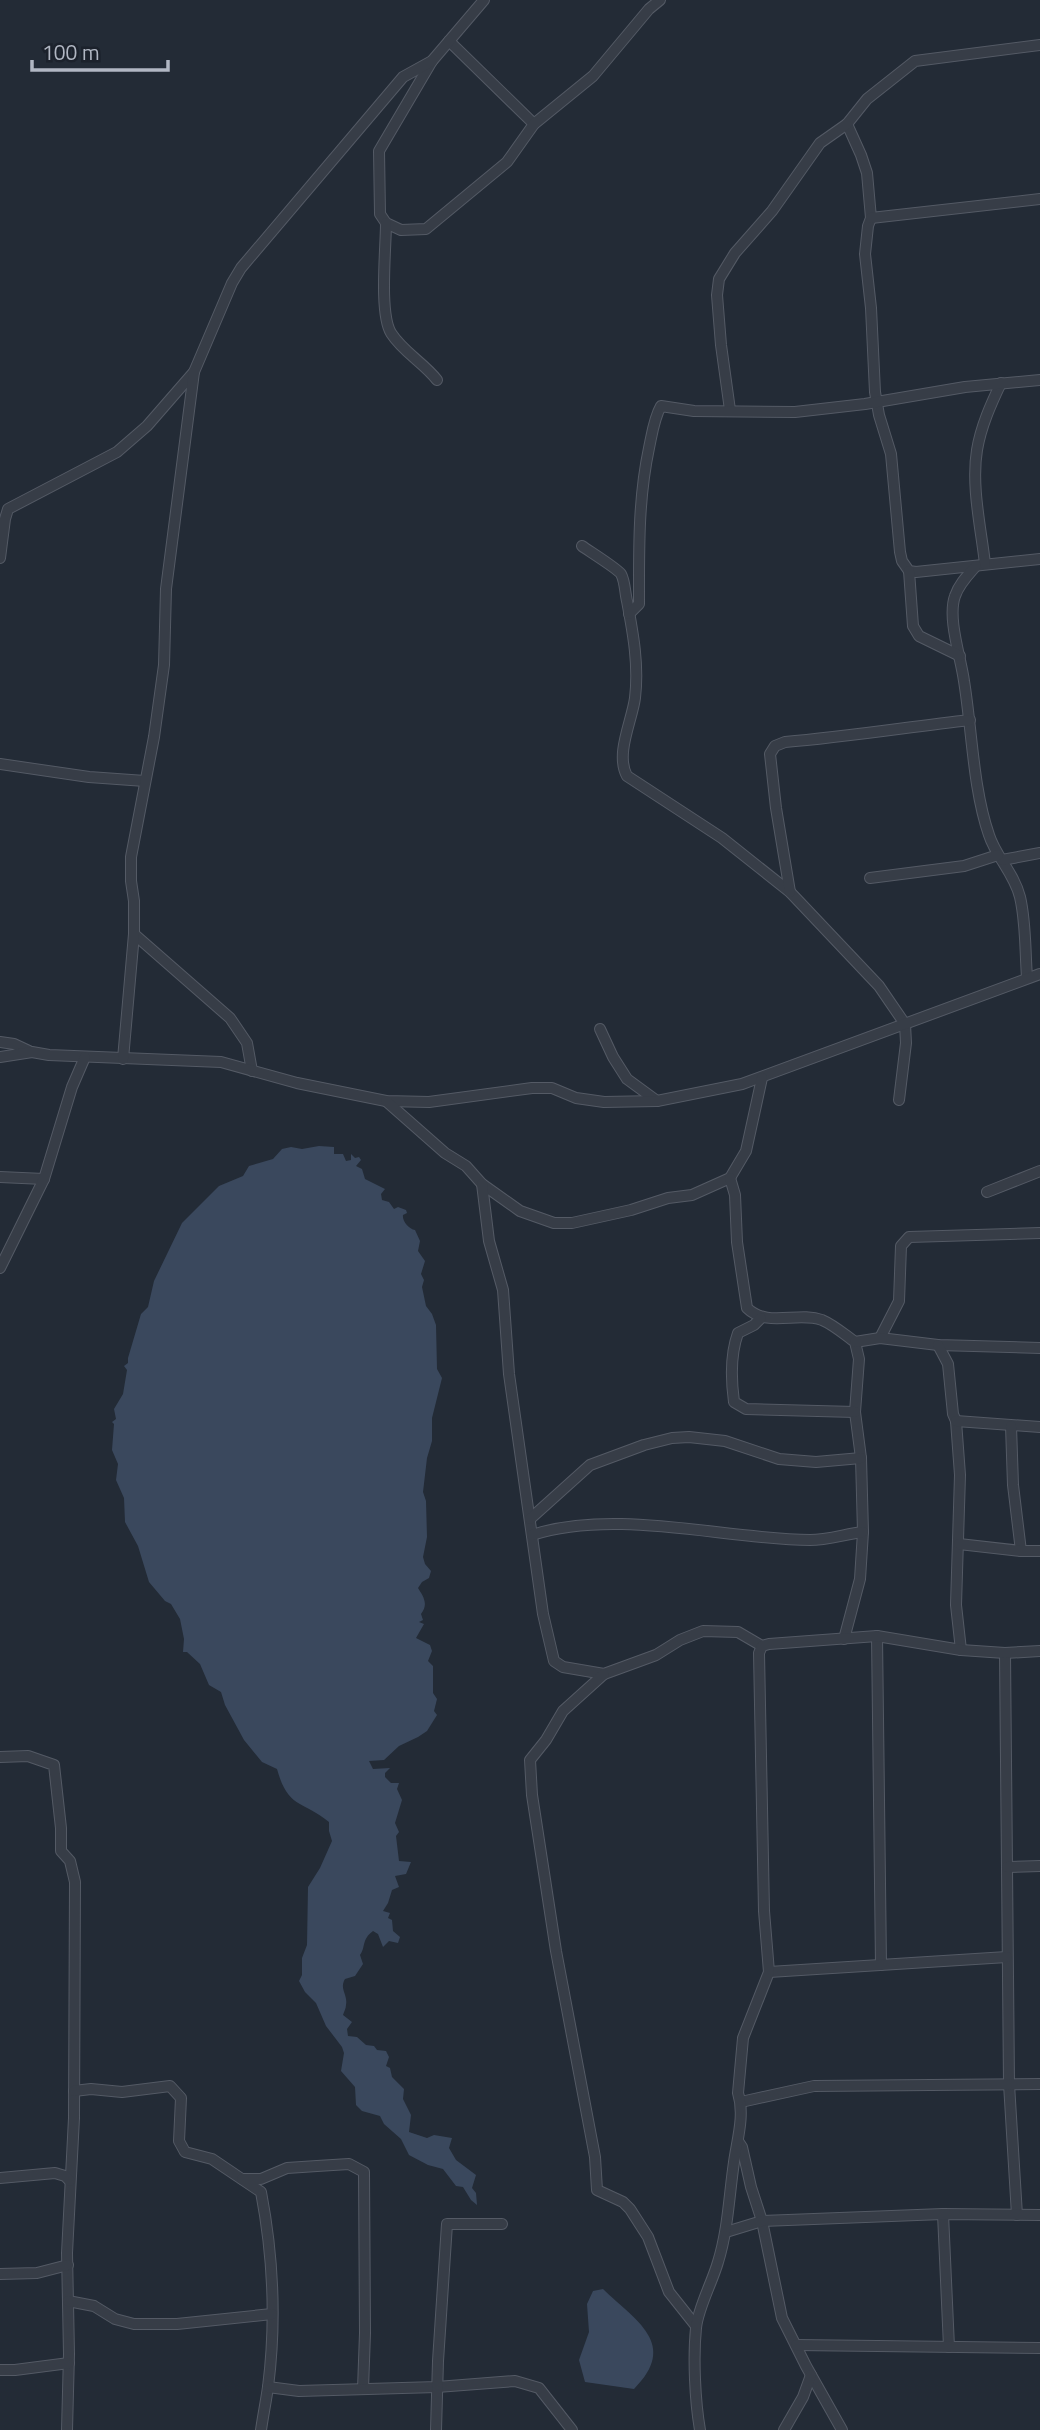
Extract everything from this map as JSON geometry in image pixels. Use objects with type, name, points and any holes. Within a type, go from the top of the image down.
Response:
[{"type":"street","points":[[484,0],[432,61],[379,151],[380,214],[386,223],[401,230],[426,229],[507,162],[534,124],[593,76],[649,9],[660,0]]},
{"type":"street","points":[[449,41],[534,124]]},
{"type":"street","points":[[730,410],[720,332],[717,295],[719,279],[735,253],[772,211],[820,143],[847,124],[867,99],[915,61],[1040,46]]},
{"type":"street","points":[[123,1059],[134,934],[131,857],[164,665],[166,589],[194,372],[232,283],[259,245],[402,77],[432,61]]},
{"type":"street","points":[[847,124],[867,173],[871,218],[865,254],[879,415],[891,454],[900,552],[909,571],[913,626],[919,636],[960,656]]},
{"type":"street","points":[[871,218],[1040,199]]},
{"type":"street","points":[[386,223],[384,298],[390,331],[438,380]]},
{"type":"street","points":[[0,558],[4,508],[117,452],[147,426],[194,372]]},
{"type":"street","points":[[629,614],[639,604],[638,525],[642,481],[659,409],[666,406],[694,411],[795,412],[1040,380]]},
{"type":"street","points":[[981,565],[977,449],[986,415],[1001,383]]},
{"type":"street","points":[[582,545],[621,575],[629,614],[636,672],[635,698],[622,768],[627,776],[722,838],[790,892],[879,986],[905,1024],[906,1043],[900,1100]]},
{"type":"street","points":[[909,571],[1040,559]]},
{"type":"street","points":[[981,565],[965,577],[954,597],[953,617],[983,815],[1000,858],[1012,874],[1020,898],[1027,977]]},
{"type":"street","points":[[790,892],[770,754],[775,746],[785,742],[970,720]]},
{"type":"street","points":[[0,764],[145,782]]},
{"type":"street","points":[[870,878],[1040,853]]},
{"type":"street","points":[[134,934],[230,1018],[247,1043],[253,1071]]},
{"type":"street","points":[[0,1042],[49,1055],[221,1062],[297,1083],[386,1101],[429,1102],[532,1088],[552,1088],[576,1098],[604,1102],[657,1101],[762,1078],[1040,974]]},
{"type":"street","points":[[600,1029],[627,1079],[657,1101]]},
{"type":"street","points":[[0,1057],[32,1052]]},
{"type":"street","points":[[0,1268],[44,1179],[72,1087],[85,1057]]},
{"type":"street","points":[[386,1101],[445,1153],[466,1166],[482,1184],[520,1210],[554,1223],[572,1223],[631,1210],[668,1198],[692,1195],[730,1178],[746,1151],[762,1078]]},
{"type":"street","points":[[987,1192],[1040,1171]]},
{"type":"street","points":[[0,1177],[44,1179]]},
{"type":"street","points":[[730,1178],[735,1195],[737,1242],[747,1308],[761,1318],[804,1317],[822,1320],[855,1342],[880,1338],[938,1345],[1040,1348]]},
{"type":"street","points":[[482,1184],[489,1241],[503,1290],[509,1374],[543,1614],[554,1661],[563,1667],[604,1674]]},
{"type":"street","points":[[880,1338],[899,1301],[901,1246],[909,1237],[1040,1233]]},
{"type":"street","points":[[761,1318],[738,1333],[736,1339],[732,1367],[734,1402],[746,1409],[855,1412]]},
{"type":"street","points":[[844,1639],[860,1578],[863,1532],[861,1458],[855,1412],[859,1359],[855,1342]]},
{"type":"street","points":[[938,1345],[948,1364],[956,1421],[960,1475],[956,1605],[961,1650]]},
{"type":"street","points":[[956,1421],[1040,1427]]},
{"type":"street","points":[[1011,1426],[1013,1485],[1021,1551]]},
{"type":"street","points":[[530,1519],[590,1465],[672,1438],[725,1441],[779,1459],[816,1462],[861,1458]]},
{"type":"street","points":[[532,1535],[592,1524],[812,1540],[863,1532]]},
{"type":"street","points":[[959,1544],[1040,1551]]},
{"type":"street","points":[[696,2326],[669,2292],[648,2237],[630,2209],[623,2202],[597,2190],[595,2157],[556,1951],[532,1795],[530,1760],[563,1712],[604,1674],[656,1655],[680,1640],[703,1631],[738,1632],[762,1646],[877,1636],[961,1650],[1005,1653],[1040,1651]]},
{"type":"street","points":[[877,1636],[881,1965]]},
{"type":"street","points":[[700,2430],[697,2408],[696,2326],[726,2232],[738,2141],[741,2102],[738,2093],[744,2038],[769,1972],[764,1911],[758,1659],[762,1646]]},
{"type":"street","points":[[1005,1653],[1009,2084],[1017,2215]]},
{"type":"street","points":[[0,1757],[28,1756],[54,1765],[61,1851],[70,1861],[75,1882],[74,2118],[68,2265],[67,2430]]},
{"type":"street","points":[[1007,1867],[1040,1866]]},
{"type":"street","points":[[769,1972],[1007,1957]]},
{"type":"street","points":[[741,2102],[814,2086],[1040,2084]]},
{"type":"street","points":[[74,2091],[91,2089],[122,2092],[170,2086],[181,2098],[179,2141],[185,2152],[212,2159],[261,2192],[267,2223],[272,2314],[268,2387],[261,2430]]},
{"type":"street","points":[[738,2141],[742,2147],[762,2221],[782,2318],[842,2430]]},
{"type":"street","points":[[242,2179],[261,2179],[287,2168],[349,2164],[364,2172],[363,2389]]},
{"type":"street","points":[[0,2178],[55,2173],[70,2181]]},
{"type":"street","points":[[726,2232],[762,2221],[943,2214],[1040,2215]]},
{"type":"street","points":[[943,2214],[949,2347]]},
{"type":"street","points":[[436,2430],[447,2224],[502,2224]]},
{"type":"street","points":[[0,2274],[37,2273],[68,2265]]},
{"type":"street","points":[[68,2301],[94,2306],[115,2319],[134,2324],[177,2324],[272,2314]]},
{"type":"street","points":[[796,2345],[1040,2348]]},
{"type":"street","points":[[0,2370],[69,2363]]},
{"type":"street","points":[[784,2430],[803,2398],[811,2375]]},
{"type":"street","points":[[268,2387],[299,2391],[437,2387],[515,2381],[539,2388],[572,2430]]},
{"type":"water","points":[[334,1147],[334,1154],[343,1154],[346,1161],[351,1160],[351,1154],[355,1158],[359,1157],[361,1160],[356,1166],[362,1169],[365,1179],[385,1189],[381,1194],[382,1200],[389,1202],[394,1209],[398,1207],[406,1210],[404,1220],[415,1230],[420,1241],[418,1251],[425,1261],[421,1274],[424,1280],[422,1287],[426,1306],[436,1325],[437,1369],[442,1378],[432,1418],[432,1441],[423,1492],[426,1501],[427,1537],[423,1557],[431,1571],[429,1578],[418,1588],[425,1603],[421,1614],[423,1620],[419,1622],[424,1624],[416,1638],[430,1645],[432,1651],[428,1661],[433,1666],[433,1693],[437,1699],[434,1711],[437,1715],[427,1731],[399,1746],[384,1760],[369,1761],[373,1769],[390,1768],[385,1777],[391,1783],[399,1783],[397,1789],[402,1800],[395,1823],[399,1832],[396,1836],[399,1861],[411,1862],[406,1874],[395,1876],[399,1887],[392,1890],[383,1911],[390,1913],[388,1918],[392,1920],[393,1931],[400,1937],[398,1943],[389,1941],[383,1947],[378,1934],[373,1931],[367,1937],[360,1955],[363,1964],[355,1976],[345,1979],[343,1983],[346,2007],[343,2015],[352,2022],[347,2029],[348,2036],[357,2037],[377,2050],[386,2051],[389,2057],[386,2066],[404,2089],[403,2099],[411,2115],[409,2132],[427,2138],[434,2135],[452,2138],[449,2148],[456,2160],[476,2175],[472,2188],[476,2193],[477,2205],[463,2187],[456,2186],[443,2169],[409,2155],[401,2139],[384,2124],[380,2116],[362,2111],[356,2105],[355,2087],[341,2071],[344,2053],[342,2047],[326,2026],[316,2003],[299,1981],[307,1945],[308,1887],[332,1841],[329,1822],[291,1798],[277,1769],[262,1762],[244,1740],[221,1692],[209,1685],[200,1664],[187,1652],[183,1652],[184,1639],[180,1619],[171,1604],[165,1601],[149,1582],[138,1546],[125,1522],[124,1498],[116,1480],[118,1464],[112,1450],[112,1422],[116,1419],[114,1409],[123,1394],[127,1370],[124,1366],[128,1363],[141,1314],[148,1307],[154,1281],[182,1223],[219,1186],[243,1176],[249,1166],[273,1159],[282,1149]]},
{"type":"water","points":[[603,2289],[639,2323],[653,2346],[653,2359],[647,2373],[634,2389],[585,2382],[579,2360],[589,2332],[587,2304],[593,2291]]}]
